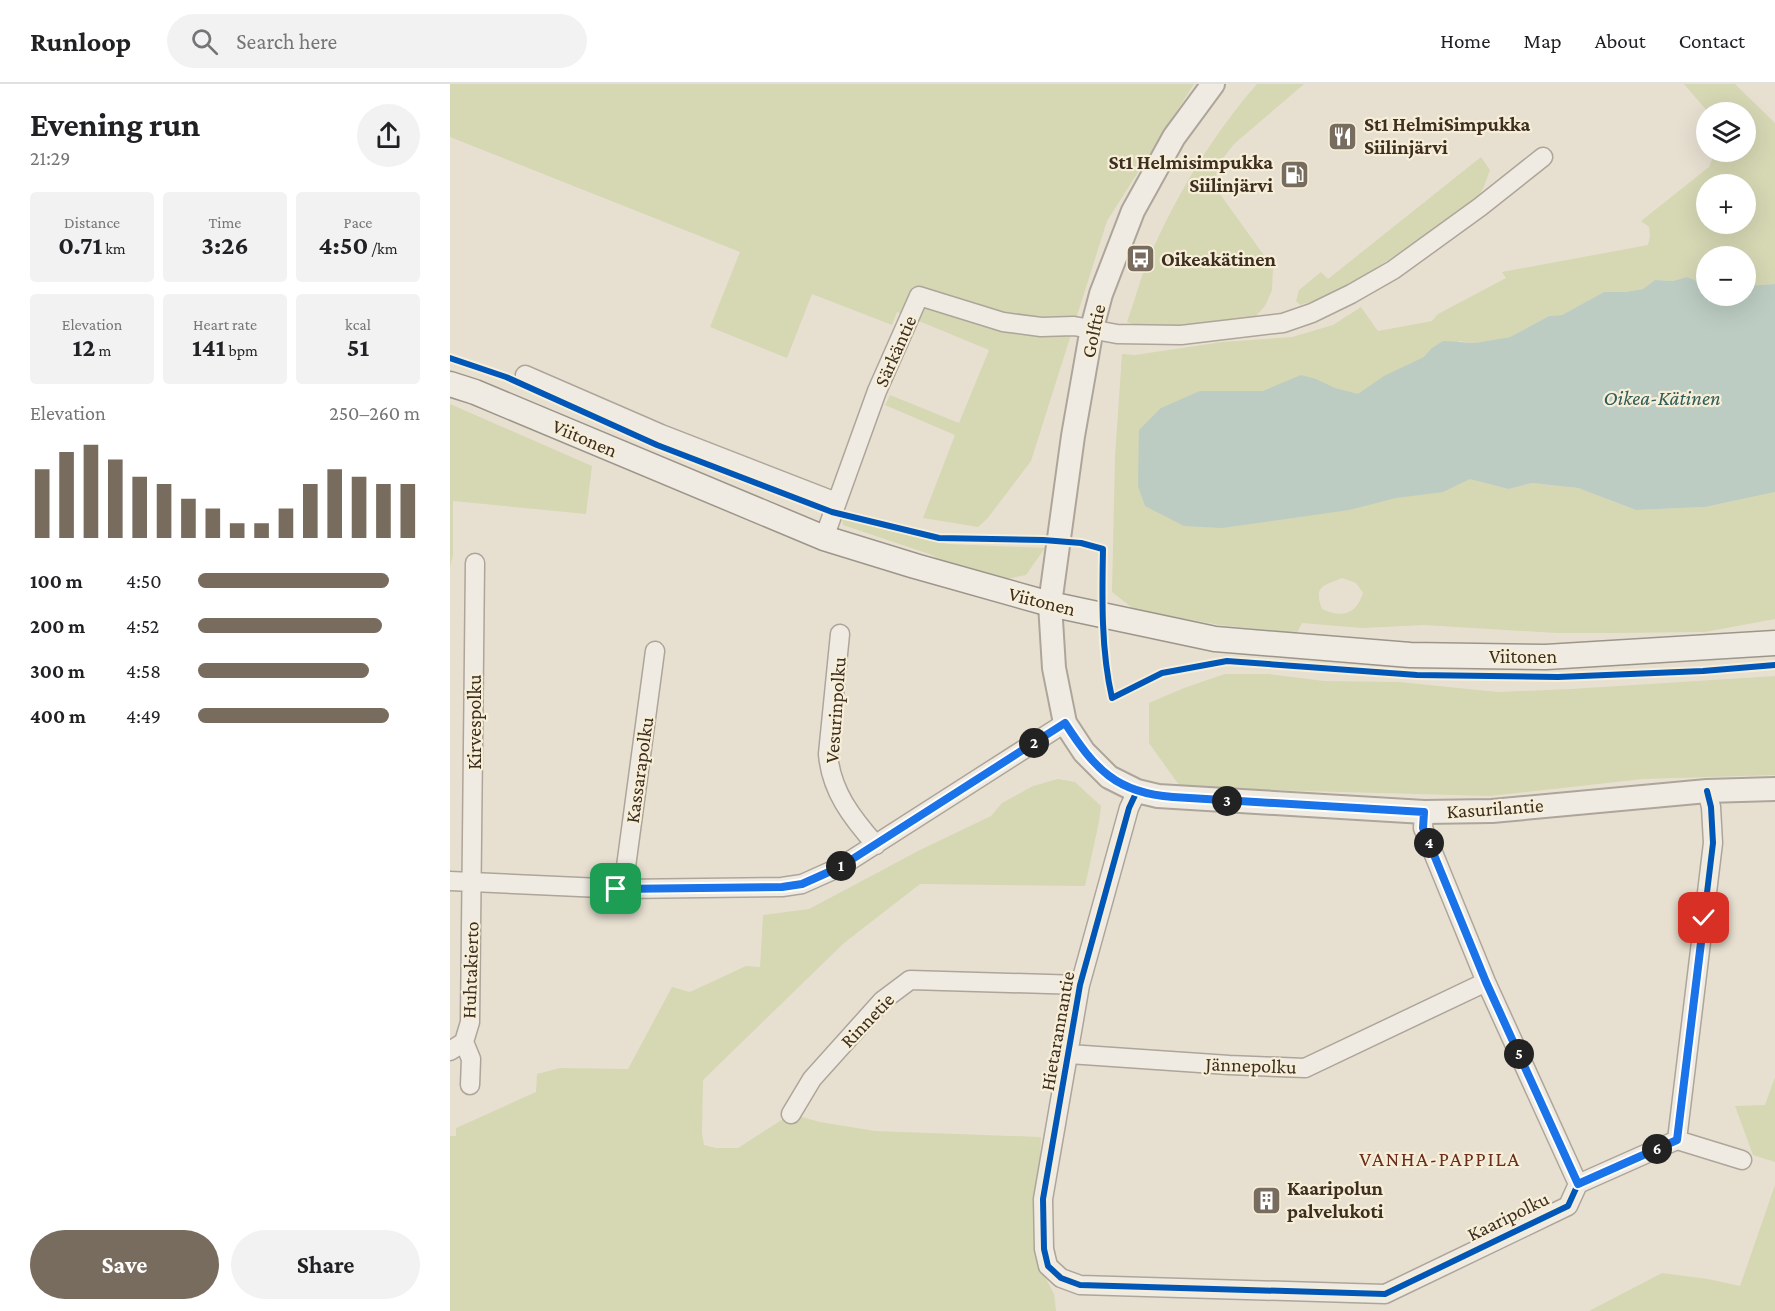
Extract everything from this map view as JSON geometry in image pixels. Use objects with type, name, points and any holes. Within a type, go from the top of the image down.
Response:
[{"type":"main road","name":"Viitonen","points":[[450,384],[475,392],[824,538],[1050,604],[1215,639],[1410,655],[1546,657],[1775,643]]},
{"type":"street","name":"Golftie","points":[[1050,604],[1073,436],[1092,328],[1101,294],[1133,211],[1174,138],[1214,84]]},
{"type":"street","points":[[1092,328],[1117,334],[1181,335],[1283,323],[1312,313],[1393,270],[1480,207],[1543,157]]},
{"type":"street","name":"Särkäntie","points":[[824,538],[877,391],[919,296],[1003,322],[1041,327],[1092,328]]},
{"type":"street","points":[[525,375],[661,434],[836,502]]},
{"type":"street","name":"Kirvespolku","points":[[472,881],[475,563]]},
{"type":"street","name":"Kasurilantie","points":[[1050,604],[1054,668],[1065,723],[1084,752],[1109,777],[1137,791],[1173,797],[1424,812],[1492,811],[1707,791],[1775,789]]},
{"type":"street","name":"Vesurinpolku","points":[[840,634],[828,754],[829,767],[838,794],[876,845]]},
{"type":"street","name":"Kassarapolku","points":[[623,889],[655,651]]},
{"type":"street","points":[[450,881],[623,889],[782,887],[802,884],[840,867],[876,845],[1065,723]]},
{"type":"street","name":"Hietarannantie","points":[[1061,1278],[1048,1266],[1044,1249],[1043,1198],[1070,1054],[1080,985],[1129,808],[1137,791]]},
{"type":"street","points":[[1677,1140],[1713,843],[1711,807],[1707,791]]},
{"type":"street","points":[[1424,812],[1423,828],[1486,982],[1578,1184],[1677,1140],[1742,1160]]},
{"type":"street","name":"Huhtakierto","points":[[457,1047],[470,1022],[472,881]]},
{"type":"street","name":"Rinnetie","points":[[791,1114],[812,1078],[882,1001],[909,980],[1080,985]]},
{"type":"street","name":"Jännepolku","points":[[1070,1054],[1305,1068],[1486,982]]},
{"type":"street","points":[[457,1047],[471,1059],[470,1085]]},
{"type":"street","name":"Kaaripolku","points":[[1061,1278],[1080,1285],[1385,1294],[1568,1206],[1578,1184]]},
{"type":"green space","points":[[450,84],[1194,84],[1107,221],[1031,461],[987,519],[978,527],[923,518],[955,435],[885,405],[890,395],[959,423],[989,350],[897,312],[892,325],[812,294],[787,358],[710,327],[740,252],[450,137]]},
{"type":"green space","points":[[1257,84],[1304,84],[1234,144],[1217,166],[1215,187],[1273,268],[1272,290],[1265,306],[1253,319],[1238,322],[1148,329],[1127,322],[1146,265],[1181,193],[1209,147]]},
{"type":"green space","points":[[1684,84],[1735,84],[1753,102],[1699,102]]},
{"type":"green space","points":[[1756,104],[1775,123],[1775,284],[1756,285],[1756,246],[1696,246],[1696,281],[1687,277],[1673,281],[1655,280],[1643,289],[1604,292],[1562,315],[1549,316],[1510,337],[1475,343],[1459,341],[1509,489],[1532,483],[1578,488],[1636,510],[1705,507],[1775,492],[1775,619],[1705,632],[1557,633],[1424,625],[1362,628],[1302,623],[1297,633],[1220,625],[1135,610],[1112,592],[1115,456],[1122,354],[1135,355],[1222,342],[1292,337],[1333,325],[1361,307],[1378,331],[1432,321],[1438,314],[1506,278],[1502,272],[1648,245],[1649,227],[1641,221],[1696,177],[1696,234],[1756,234],[1756,174],[1700,174],[1709,167],[1711,162],[1756,162]],"holes":[[[1342,578],[1356,583],[1363,593],[1352,610],[1342,614],[1322,609],[1319,595],[1325,585]]]},
{"type":"green space","points":[[1481,157],[1490,170],[1481,192],[1468,205],[1354,281],[1318,299],[1300,305],[1296,301],[1299,290],[1321,272],[1328,279]]},
{"type":"green space","points":[[450,404],[592,466],[586,514],[453,501],[453,555],[450,567]]},
{"type":"green space","points":[[842,519],[948,544],[1045,548],[1026,575],[1002,580],[968,573],[929,554],[843,525]]},
{"type":"green space","points":[[1225,674],[1269,674],[1324,681],[1399,682],[1498,692],[1775,676],[1775,775],[1643,779],[1490,796],[1267,790],[1179,785],[1149,743],[1149,703]]},
{"type":"green space","points":[[1058,779],[1075,782],[1101,806],[1085,886],[920,884],[844,943],[703,1080],[702,1133],[704,1145],[716,1148],[738,1148],[791,1114],[820,1122],[875,1131],[1041,1137],[1036,1250],[1043,1273],[1054,1294],[1056,1311],[450,1311],[450,1136],[456,1136],[456,1128],[536,1092],[537,1074],[560,1068],[628,1069],[672,987],[690,992],[746,966],[760,967],[763,915],[809,909],[920,850],[991,816],[1002,803],[1033,786]]},
{"type":"green space","points":[[1775,1077],[1775,1162],[1753,1155],[1735,1106],[1765,1105]]},
{"type":"green space","points":[[1775,1185],[1775,1311],[1589,1311],[1662,1273],[1740,1286]]},
{"type":"water","name":"Oikea-Kätinen","points":[[1687,277],[1696,281],[1696,306],[1756,306],[1756,285],[1775,284],[1775,492],[1705,507],[1636,510],[1578,488],[1532,483],[1509,489],[1470,479],[1443,492],[1396,498],[1349,510],[1222,528],[1184,526],[1145,506],[1138,486],[1139,430],[1161,408],[1200,391],[1263,391],[1301,375],[1358,394],[1384,376],[1424,357],[1443,341],[1475,343],[1510,337],[1549,316],[1562,315],[1604,292],[1643,289],[1655,280],[1673,281]]},
{"type":"cycle path","points":[[450,358],[506,377],[657,445],[832,512],[939,538],[1043,540],[1081,543],[1103,549],[1104,643],[1112,698],[1162,673],[1227,661],[1417,675],[1558,677],[1703,671],[1775,665]]},
{"type":"cycle path","points":[[1137,791],[1129,808],[1080,985],[1043,1199],[1044,1249],[1048,1266],[1061,1278],[1080,1285],[1385,1294],[1568,1206],[1578,1184],[1677,1140],[1713,843],[1711,807],[1707,791]]},
{"type":"place","name":"St1 HelmiSimpukka Siilinjärvi","points":[[1343,136]]},
{"type":"place","name":"St1 Helmisimpukka Siilinjärvi","points":[[1294,174]]},
{"type":"place","name":"Oikeakätinen","points":[[1140,259]]},
{"type":"place","name":"Kaaripolun palvelukoti","points":[[1266,1200]]},
{"type":"district","name":"VANHA-PAPPILA","points":[[1440,1159]]},
{"type":"route","points":[[616,889],[782,887],[802,884],[840,867],[876,845],[1065,723],[1084,752],[1109,777],[1137,791],[1158,796],[1424,812],[1423,828],[1486,982],[1578,1184],[1677,1140],[1704,918]]}]
